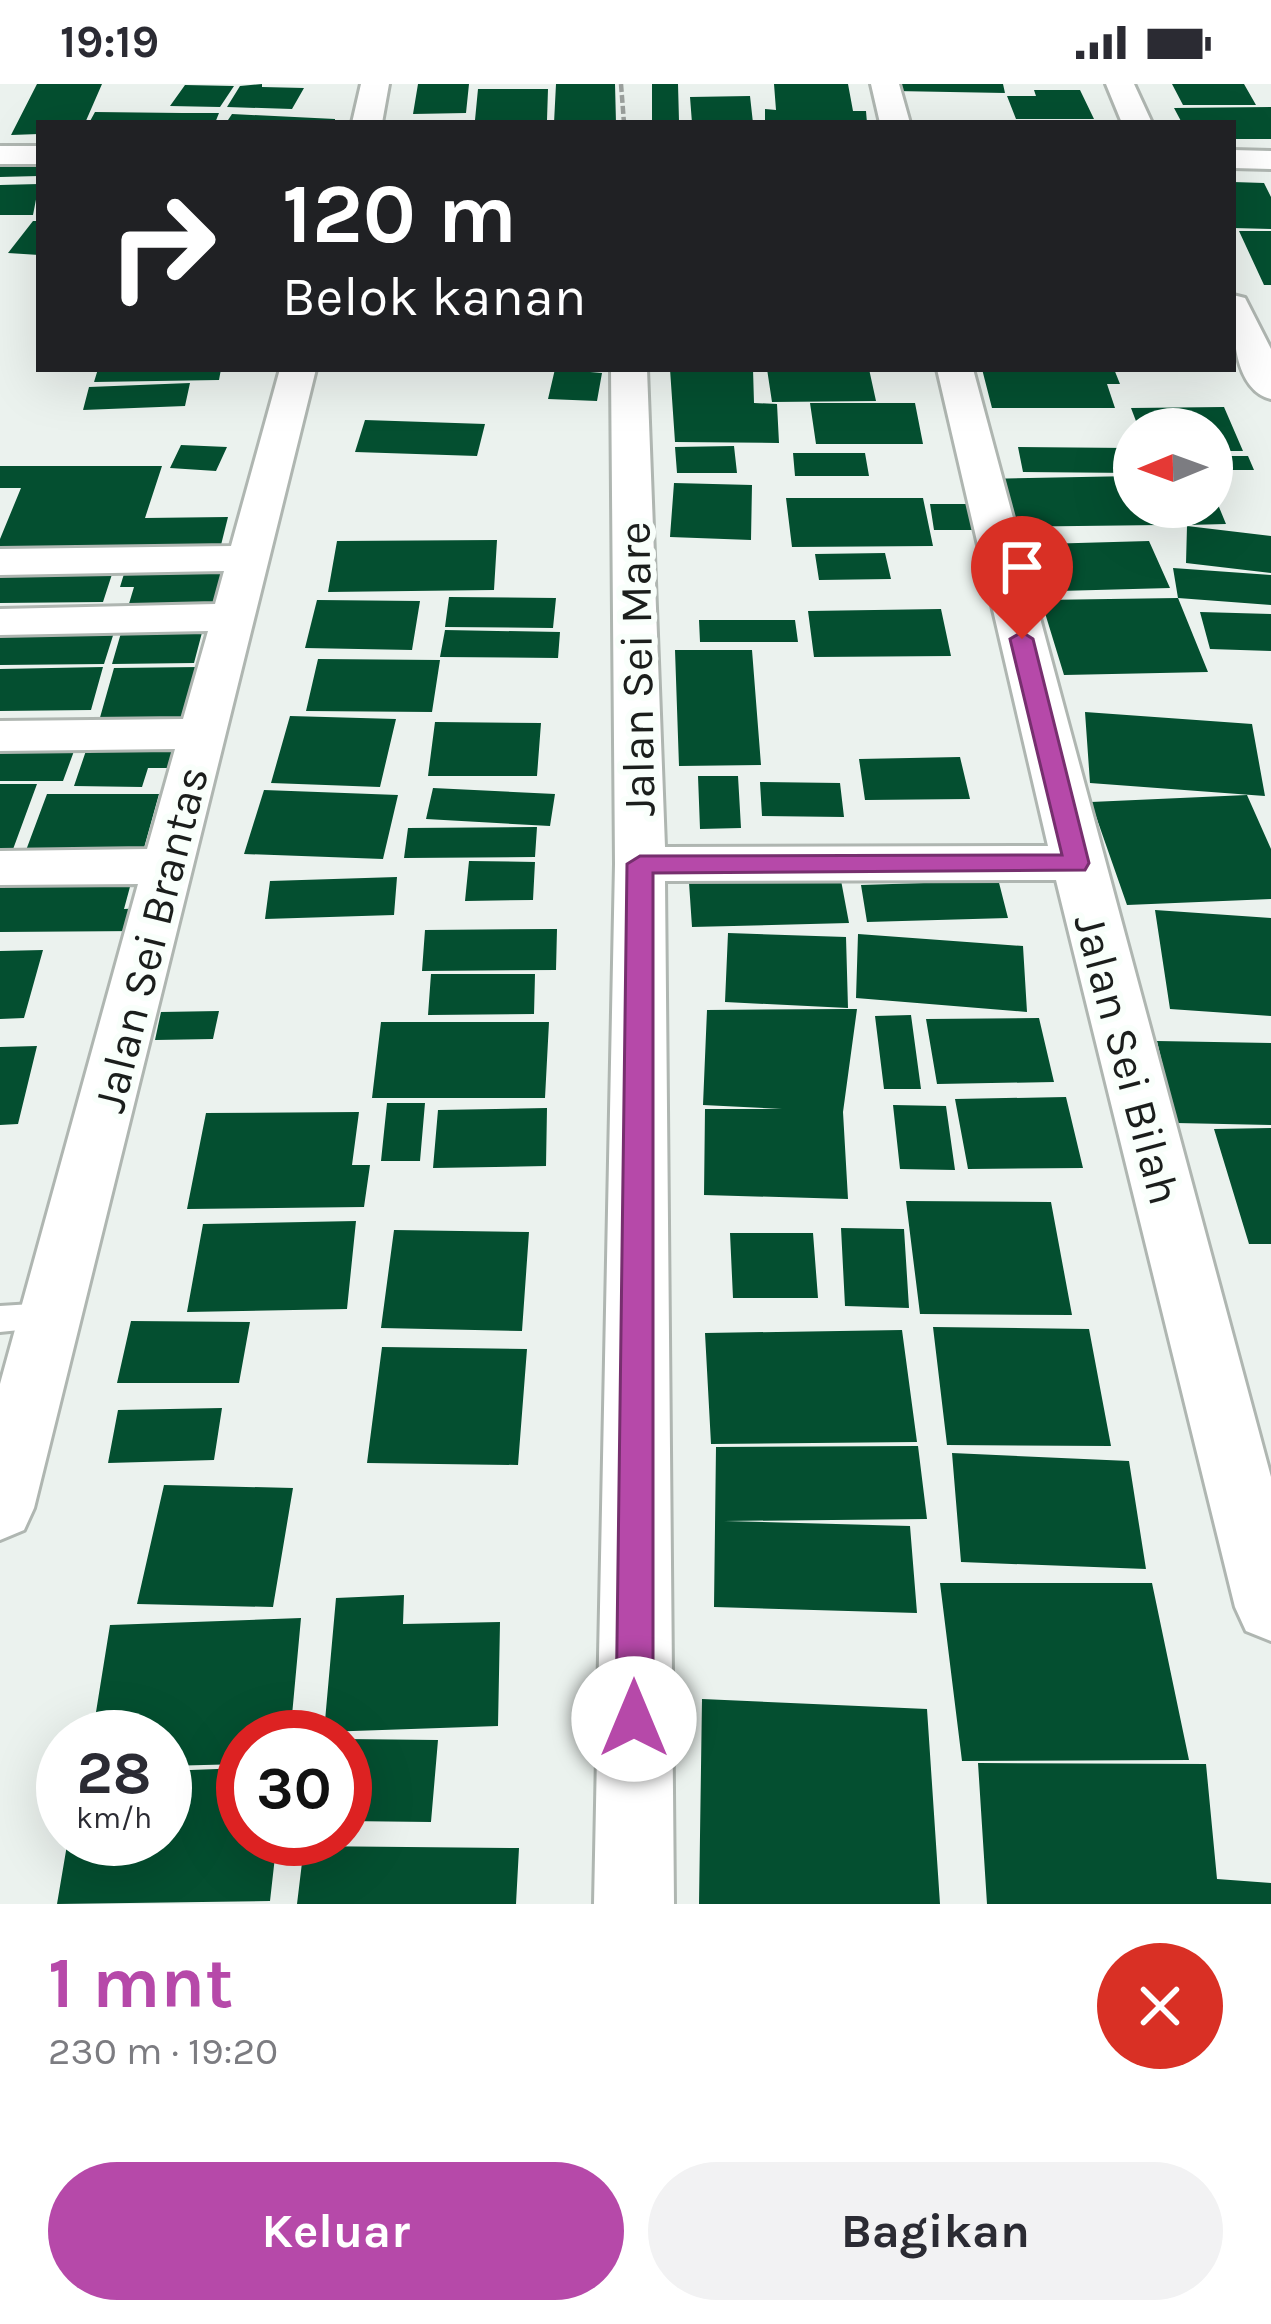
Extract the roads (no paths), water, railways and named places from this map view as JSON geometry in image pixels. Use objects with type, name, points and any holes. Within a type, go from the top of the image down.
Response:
[{"type":"street","points":[[368,120],[375,84]]},
{"type":"street","points":[[885,84],[894,120]]},
{"type":"street","points":[[1120,84],[1136,120]]},
{"type":"street","points":[[0,154],[20,170]]},
{"type":"street","points":[[1236,159],[1271,160]]},
{"type":"street","points":[[1236,312],[1271,388]]},
{"type":"street","name":"Jalan Sei Brantas","points":[[0,1508],[24,1318],[118,1069],[165,866],[236,617],[297,372]]},
{"type":"street","name":"Jalan Sei Mare","points":[[629,372],[640,864],[634,1904]]},
{"type":"street","name":"Jalan Sei Bilah","points":[[956,372],[1076,863],[1271,1607]]},
{"type":"street","points":[[0,562],[250,558]]},
{"type":"street","points":[[0,622],[236,617]]},
{"type":"street","points":[[0,736],[202,734]]},
{"type":"street","points":[[640,864],[1076,863]]},
{"type":"street","points":[[0,868],[165,866]]}]
